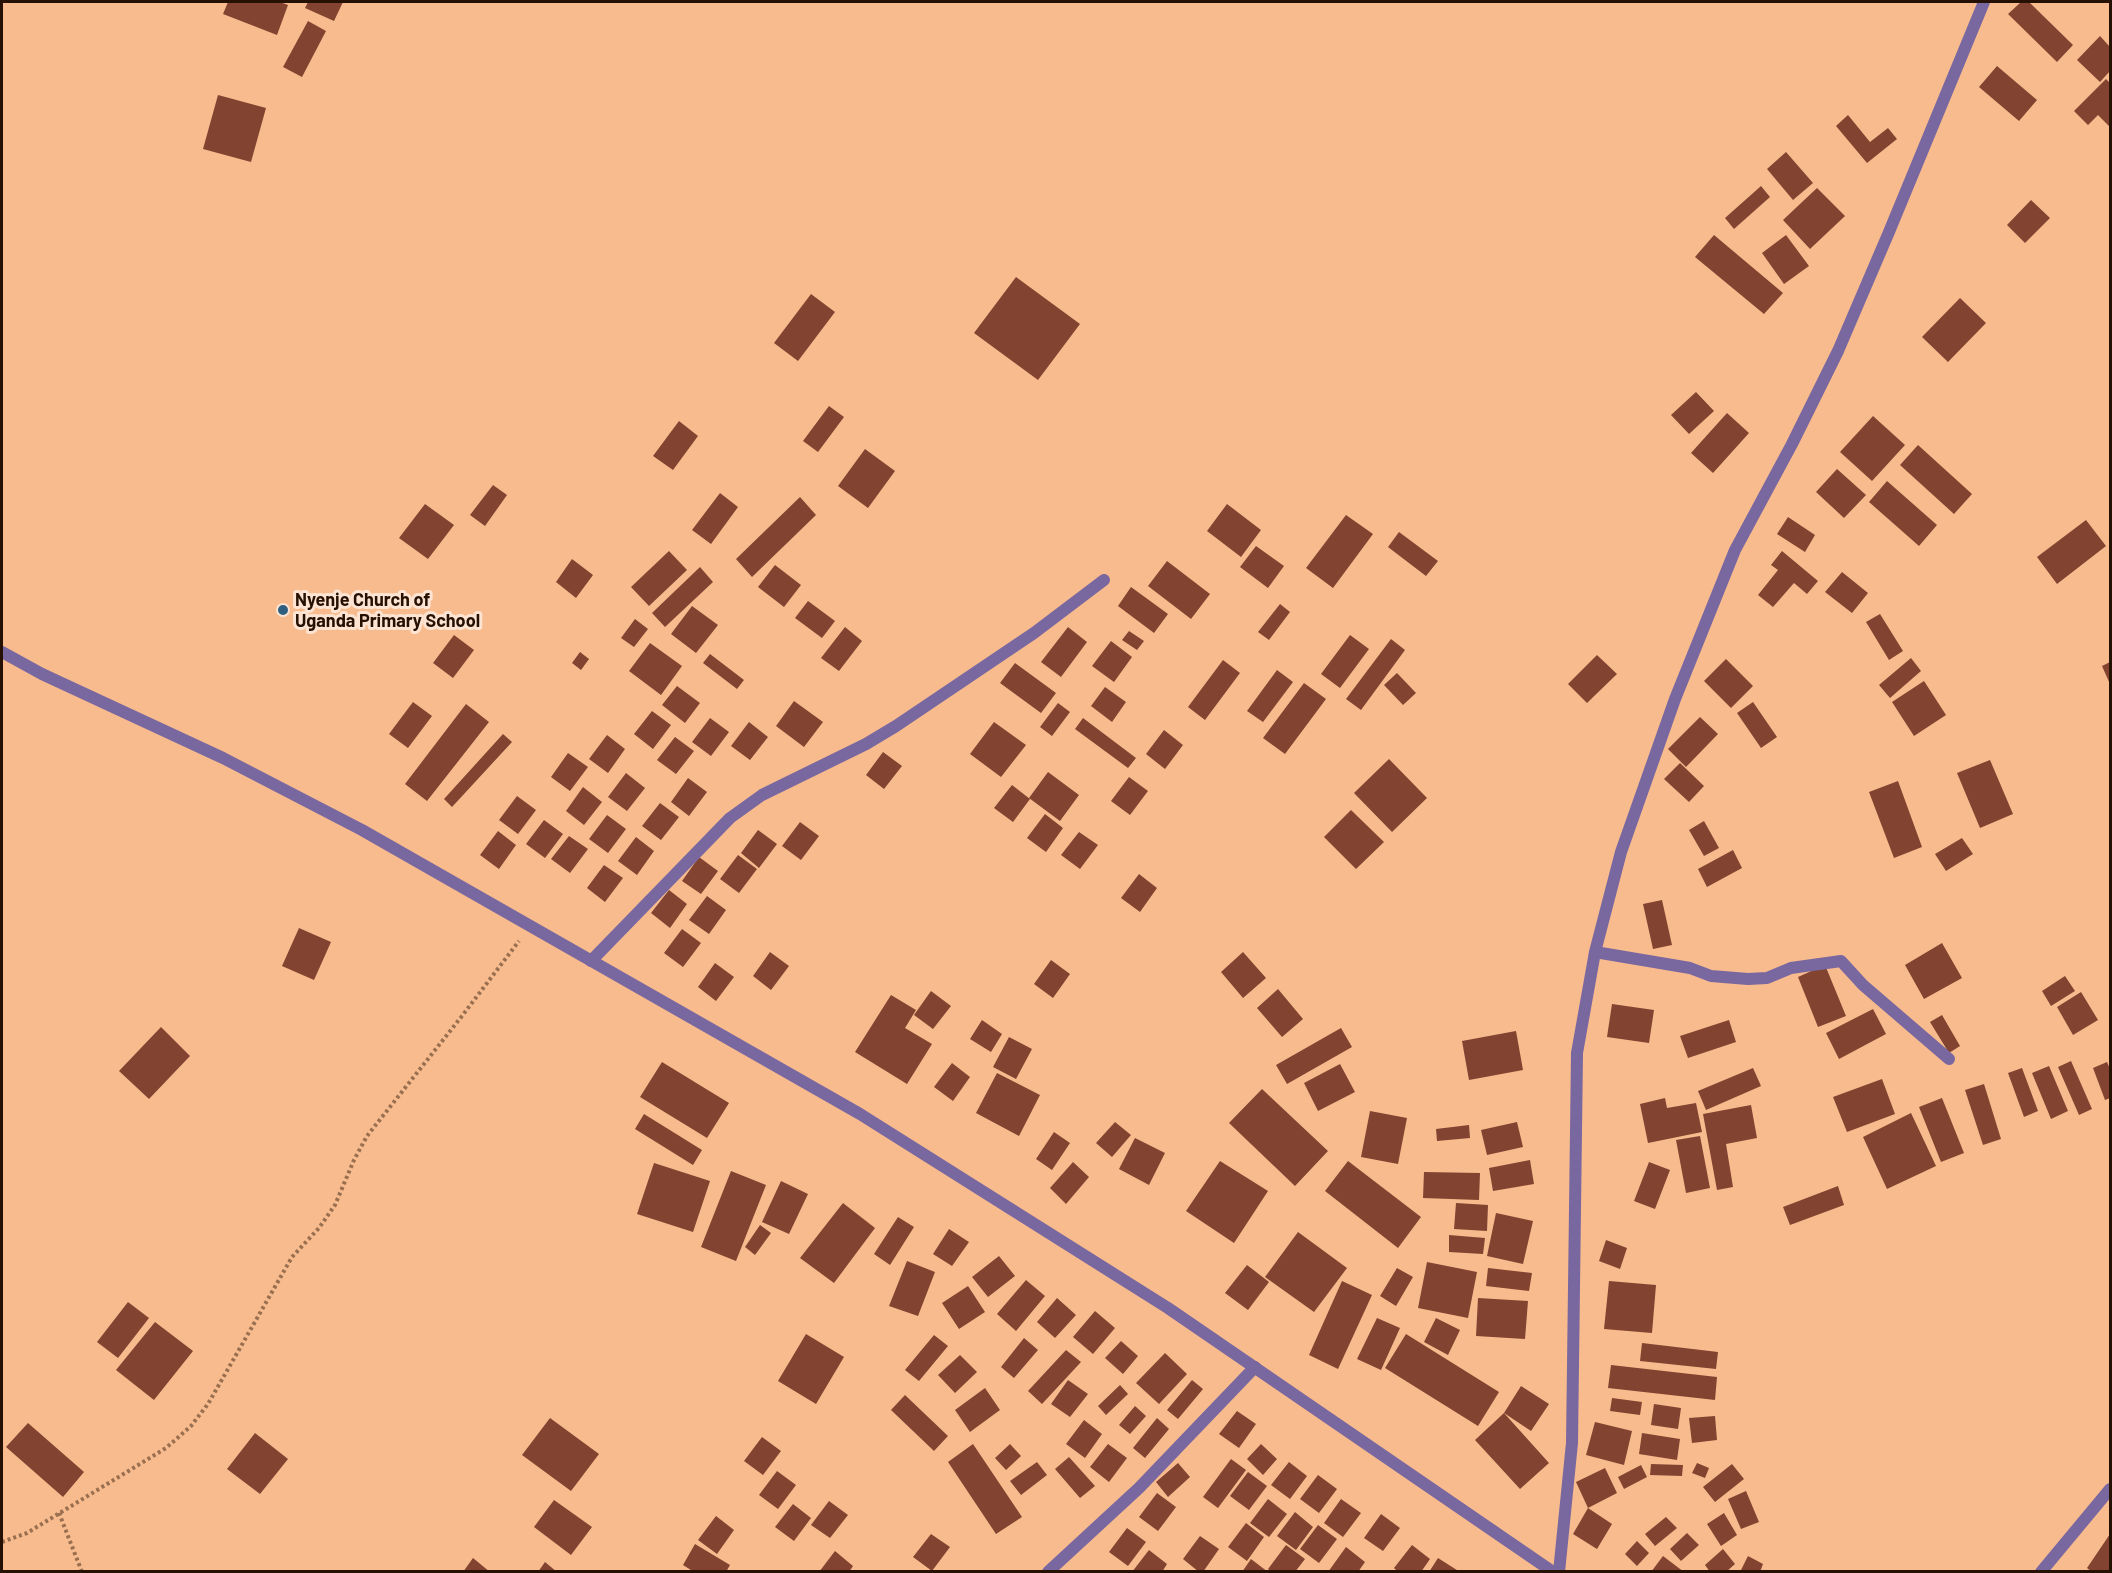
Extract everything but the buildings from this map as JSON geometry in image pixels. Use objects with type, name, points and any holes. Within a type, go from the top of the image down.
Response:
[{"type":"street","points":[[1559,1572],[1572,1443],[1577,1053],[1595,952],[1625,841],[1675,699],[1735,550],[1792,444],[1838,351],[1890,232],[1984,2]]},
{"type":"street","points":[[591,961],[722,826],[762,795],[866,744],[896,726],[1034,633],[1104,580]]},
{"type":"street","points":[[2,652],[42,674],[252,773],[362,830],[860,1114],[1168,1308],[1553,1572]]},
{"type":"street","points":[[1595,952],[1690,968],[1711,976],[1748,979],[1767,978],[1791,968],[1841,961],[1863,985],[1949,1059]]},
{"type":"street","points":[[1048,1572],[1139,1488],[1255,1367]]},
{"type":"street","points":[[2041,1572],[2110,1489]]},
{"type":"path","points":[[2,1542],[27,1533],[59,1514],[166,1448],[191,1426],[208,1404],[292,1257],[319,1228],[335,1205],[367,1136],[530,926]]},
{"type":"path","points":[[59,1514],[82,1572]]},
{"type":"place","name":"Nyenje Church of Uganda Primary School","points":[[283,610]]}]
